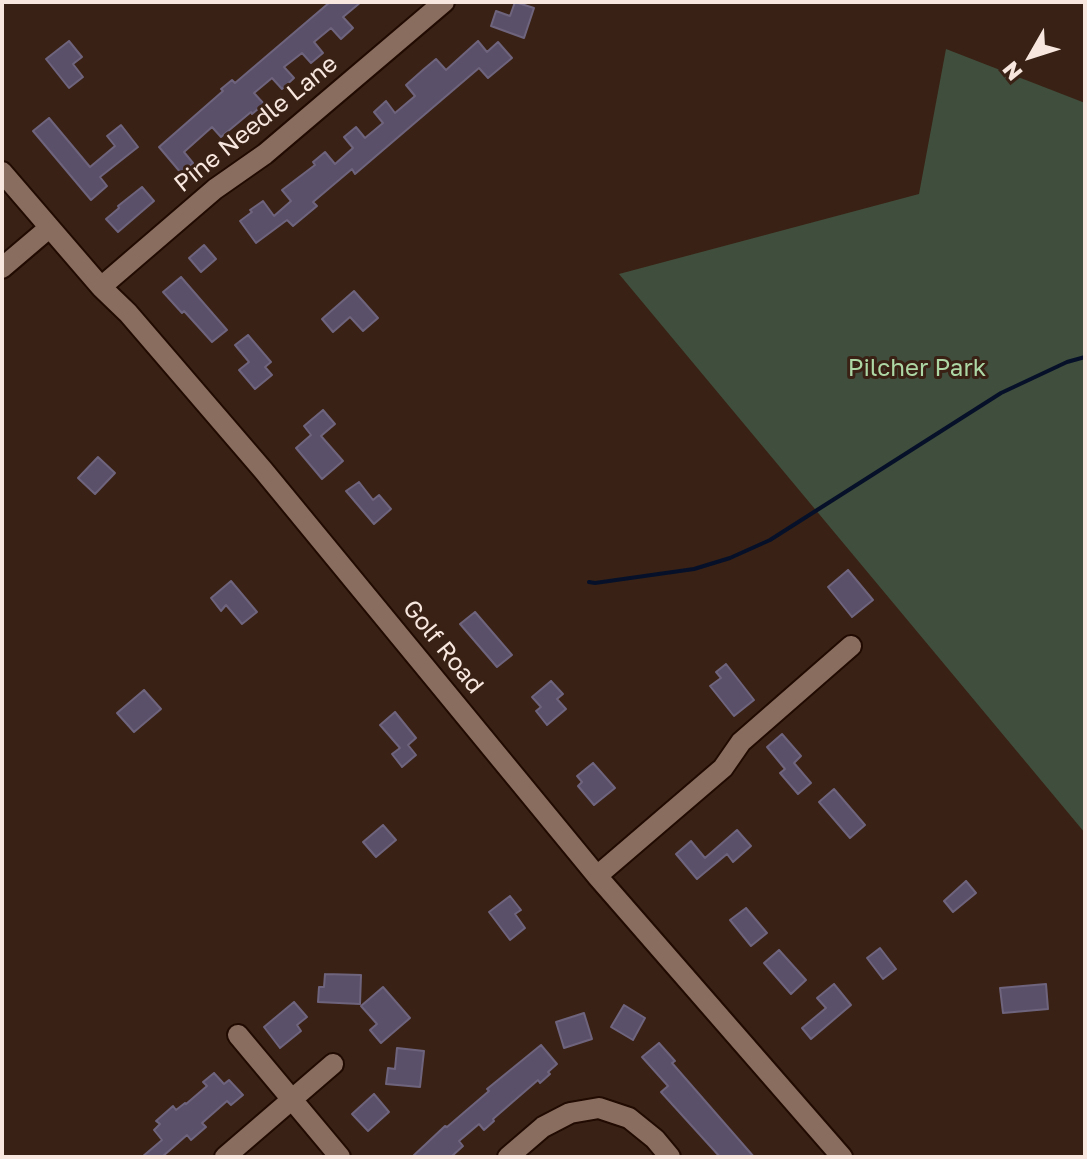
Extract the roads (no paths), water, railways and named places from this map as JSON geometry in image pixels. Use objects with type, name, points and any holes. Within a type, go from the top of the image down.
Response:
[{"type":"street","name":"Pine Needle Lane","points":[[101,287],[215,189],[265,154],[444,2]]},
{"type":"street","name":"Golf Road","points":[[2,172],[263,470],[597,876],[842,1157]]},
{"type":"street","points":[[2,268],[49,228]]},
{"type":"street","points":[[597,876],[723,768],[741,742],[851,646]]},
{"type":"street","points":[[238,1035],[340,1157]]},
{"type":"street","points":[[225,1157],[333,1064]]},
{"type":"street","points":[[508,1157],[543,1127],[570,1113],[599,1108],[629,1118],[655,1139],[670,1157]]},
{"type":"waterway","points":[[589,582],[694,569],[730,558],[770,540],[1001,393],[1067,362],[1085,357]]},
{"type":"park label","name":"Pilcher Park","points":[[917,368]]}]
